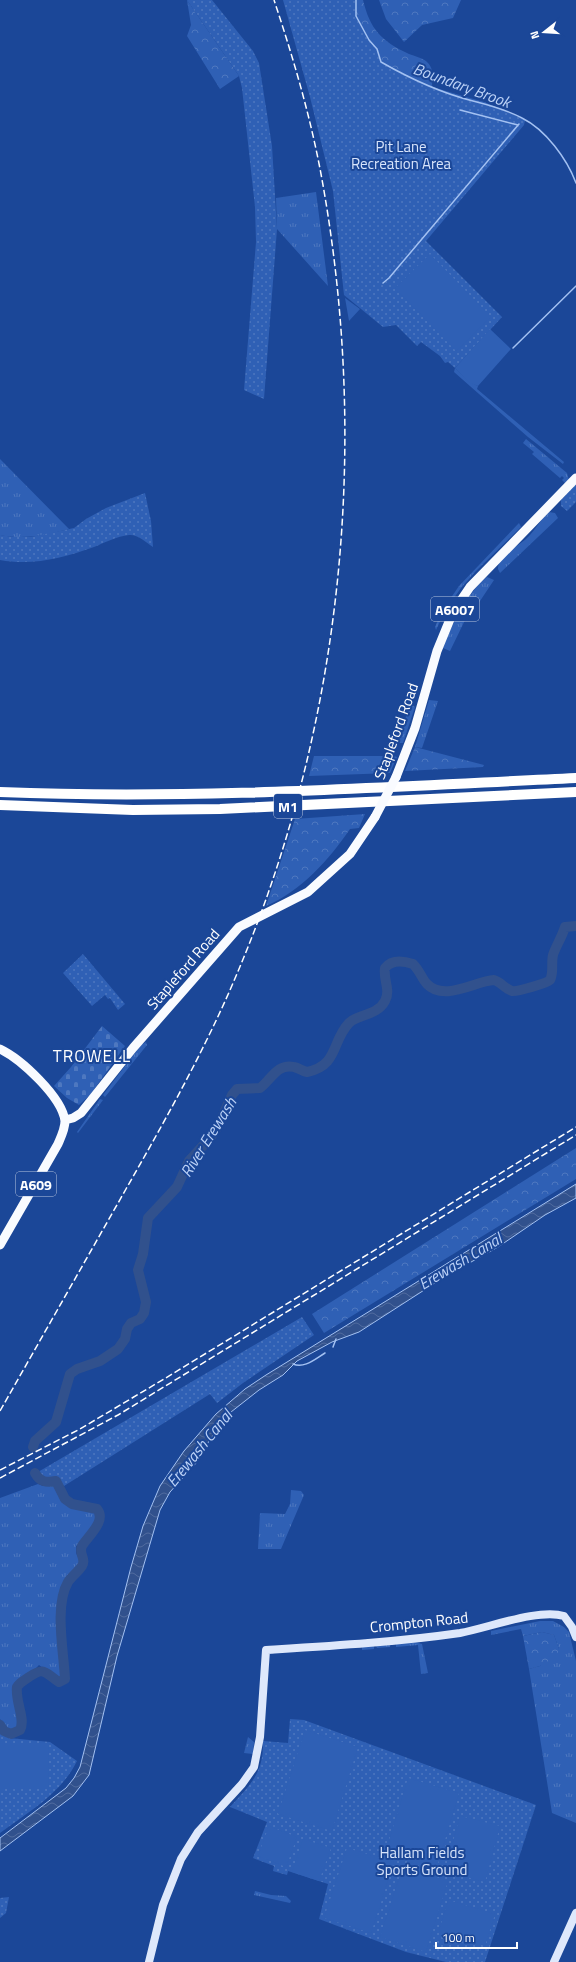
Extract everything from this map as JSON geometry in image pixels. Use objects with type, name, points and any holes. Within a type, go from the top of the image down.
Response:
[{"type":"highway","name":"M1","points":[[0,792],[126,796],[248,794],[576,778]]},
{"type":"highway","name":"M1","points":[[0,805],[125,810],[220,809],[576,792]]},
{"type":"main road","name":"Stapleford Road","points":[[65,1120],[76,1117],[81,1113],[133,1048],[239,926],[308,892],[350,854],[375,818],[396,777],[415,728],[437,651],[453,612],[470,587],[488,567],[576,478]]},
{"type":"main road","points":[[0,1049],[14,1056],[30,1069],[55,1100],[65,1120]]},
{"type":"main road","name":"A609","points":[[0,1246],[58,1144],[63,1132],[65,1120]]},
{"type":"street","name":"Crompton Road","points":[[149,1962],[163,1905],[181,1859],[198,1832],[242,1784],[255,1764],[260,1737],[266,1650],[460,1633],[544,1615],[564,1616],[570,1624],[576,1637]]},
{"type":"street","points":[[554,1962],[576,1913]]},
{"type":"green space","points":[[187,0],[239,76],[220,89],[187,36],[191,25]]},
{"type":"green space","points":[[187,0],[212,0],[253,51],[259,63],[272,146],[277,229],[264,399],[244,390],[256,242],[255,207],[242,88],[239,76]]},
{"type":"green space","name":"Pit Lane Recreation Area","points":[[283,0],[355,0],[356,17],[369,40],[377,49],[381,62],[406,77],[467,99],[484,102],[525,120],[524,125],[426,241],[502,317],[455,368],[448,362],[445,363],[440,356],[421,342],[417,346],[396,325],[383,327],[344,295],[333,191],[310,97]]},
{"type":"green space","points":[[305,0],[363,0],[369,19],[384,39],[409,54],[422,58],[430,65],[432,71],[432,87],[484,102],[525,120],[409,91]]},
{"type":"green space","points":[[379,0],[461,0],[453,18],[422,25],[404,42],[386,19]]},
{"type":"green space","points":[[316,192],[328,286],[277,229],[276,198]]},
{"type":"green space","points":[[430,254],[491,317],[456,351],[395,288]]},
{"type":"green space","points":[[345,298],[360,309],[349,321]]},
{"type":"green space","points":[[490,329],[511,349],[478,386],[470,383],[455,368]]},
{"type":"green space","points":[[455,368],[470,382],[478,386],[477,389],[564,462],[563,464],[528,437],[454,372]]},
{"type":"green space","points":[[526,439],[567,473],[569,480],[565,483],[562,480],[564,478],[562,476],[560,478],[532,454],[534,452],[523,443]]},
{"type":"green space","points":[[0,459],[69,529],[26,537],[0,535]]},
{"type":"green space","points":[[576,484],[576,502],[567,511],[561,506],[561,500]]},
{"type":"green space","points":[[145,493],[151,521],[153,547],[138,537],[129,535],[115,538],[94,547],[59,558],[24,562],[0,560],[0,535],[31,537],[74,528],[86,519],[106,508]]},
{"type":"green space","points":[[549,512],[555,513],[558,518],[500,573],[498,569],[501,559],[530,535]]},
{"type":"green space","points":[[519,523],[521,527],[476,571],[461,588],[446,609],[436,630],[435,627],[442,611],[459,586]]},
{"type":"green space","points":[[487,577],[494,580],[472,613],[468,614],[450,651],[443,648],[455,620],[467,600],[480,583]]},
{"type":"green space","points":[[429,700],[438,701],[422,748],[415,747]]},
{"type":"green space","points":[[410,703],[415,707],[403,743],[398,743]]},
{"type":"green space","points":[[415,747],[484,765],[483,767],[405,771]]},
{"type":"green space","points":[[314,756],[397,757],[390,773],[309,776]]},
{"type":"green space","points":[[365,814],[359,828],[350,829],[333,852],[313,874],[291,892],[266,906],[295,819]]},
{"type":"green space","points":[[83,954],[125,1004],[118,1010],[110,998],[108,999],[105,995],[92,1006],[63,973]]},
{"type":"green space","points":[[102,1026],[125,1046],[90,1095],[79,1105],[67,1098],[54,1086],[71,1067]]},
{"type":"green space","points":[[146,1042],[147,1045],[105,1097],[103,1095],[141,1045]]},
{"type":"green space","points":[[100,1099],[103,1100],[78,1133],[77,1132]]},
{"type":"green space","points":[[576,1148],[576,1179],[324,1333],[312,1314]]},
{"type":"green space","points":[[302,1317],[314,1335],[243,1383],[217,1403],[210,1394],[64,1486],[56,1479],[41,1478],[38,1472]]},
{"type":"green space","points":[[55,1483],[58,1485],[65,1504],[94,1509],[98,1514],[98,1517],[87,1537],[76,1546],[76,1553],[81,1563],[66,1579],[60,1594],[58,1638],[62,1678],[58,1679],[39,1665],[29,1675],[15,1684],[14,1700],[21,1725],[19,1729],[9,1730],[0,1719],[0,1498],[38,1484],[43,1486]]},
{"type":"green space","points":[[291,1490],[301,1491],[304,1495],[281,1549],[258,1549],[260,1513],[285,1514],[290,1504]]},
{"type":"green space","points":[[540,1621],[553,1621],[564,1627],[569,1632],[576,1661],[576,1823],[552,1813],[529,1669],[540,1666],[559,1649],[554,1635],[542,1632],[523,1636],[521,1629],[491,1635],[491,1631]]},
{"type":"green space","points":[[542,1632],[554,1635],[559,1649],[557,1656],[540,1666],[529,1669],[523,1636]]},
{"type":"green space","points":[[415,1642],[422,1644],[428,1673],[421,1674],[418,1645],[396,1647],[396,1644],[390,1645],[390,1647],[377,1648],[374,1646],[374,1649],[362,1650],[362,1646]]},
{"type":"green space","name":"Hallam Fields Sports Ground","points":[[290,1719],[304,1720],[536,1805],[485,1962],[446,1962],[406,1952],[319,1919],[328,1884],[288,1871],[287,1875],[273,1871],[274,1866],[253,1858],[267,1822],[230,1807],[244,1792],[258,1770],[263,1752],[263,1741],[288,1743]]},
{"type":"green space","points":[[0,1728],[9,1738],[50,1742],[77,1761],[70,1773],[53,1793],[0,1833]]},
{"type":"green space","points":[[305,1730],[358,1747],[332,1831],[278,1814]]},
{"type":"green space","points":[[248,1737],[254,1742],[253,1754],[244,1753]]},
{"type":"green space","points":[[0,1745],[49,1745],[48,1789],[0,1789]]},
{"type":"green space","points":[[408,1778],[459,1793],[436,1870],[385,1854]]},
{"type":"green space","points":[[460,1816],[500,1826],[485,1882],[445,1871]]},
{"type":"green space","points":[[269,1826],[297,1837],[286,1867],[258,1856]]},
{"type":"green space","points":[[303,1839],[331,1848],[319,1881],[292,1872]]},
{"type":"green space","points":[[347,1848],[394,1862],[371,1933],[324,1918]]},
{"type":"green space","points":[[403,1866],[448,1881],[426,1952],[380,1937]]},
{"type":"green space","points":[[255,1891],[271,1895],[286,1896],[291,1901],[290,1903],[254,1895]]},
{"type":"green space","points":[[9,1897],[6,1913],[0,1918],[0,1898]]},
{"type":"green space","points":[[448,1900],[495,1914],[485,1946],[439,1931]]},
{"type":"water","name":"Erewash Canal","points":[[576,1184],[576,1198],[545,1215],[498,1247],[446,1276],[359,1332],[332,1342],[297,1361],[283,1375],[259,1390],[231,1412],[209,1441],[197,1462],[170,1492],[160,1510],[117,1656],[89,1775],[73,1796],[0,1851],[0,1838],[66,1788],[80,1767],[131,1567],[143,1526],[160,1486],[184,1451],[216,1414],[245,1389]]},
{"type":"waterway","name":"Boundary Brook","points":[[356,0],[356,16],[369,40],[377,49],[381,62],[403,74],[437,89],[461,98],[504,110],[531,123],[555,146],[567,164],[576,183]]},
{"type":"waterway","points":[[460,110],[518,125]]},
{"type":"waterway","points":[[383,283],[389,278],[519,124]]},
{"type":"waterway","points":[[513,348],[576,286]]},
{"type":"waterway","name":"River Erewash","points":[[33,1447],[35,1441],[56,1422],[70,1374],[77,1369],[100,1361],[118,1349],[125,1339],[127,1329],[131,1323],[140,1319],[144,1313],[146,1302],[138,1270],[143,1254],[148,1218],[177,1187],[189,1161],[211,1137],[218,1126],[232,1095],[237,1089],[260,1088],[283,1067],[294,1067],[307,1072],[317,1069],[325,1064],[330,1058],[343,1030],[349,1023],[377,1010],[382,1006],[387,997],[385,968],[391,963],[406,962],[413,964],[427,984],[434,989],[442,991],[451,991],[494,980],[512,991],[520,990],[550,980],[552,974],[553,955],[565,927],[576,926]]},
{"type":"waterway","points":[[333,1347],[336,1339]]},
{"type":"waterway","points":[[293,1364],[305,1364],[325,1353]]},
{"type":"waterway","name":"River Erewash","points":[[0,1725],[4,1731],[11,1734],[20,1730],[22,1721],[17,1698],[17,1687],[23,1681],[42,1671],[59,1682],[65,1679],[61,1630],[61,1604],[68,1582],[84,1561],[81,1552],[82,1546],[96,1528],[100,1518],[97,1509],[72,1504],[65,1499],[56,1481],[44,1481],[35,1473]]},
{"type":"railway","points":[[0,1411],[171,1108],[227,998],[275,874],[303,777],[324,678],[338,578],[344,477],[344,375],[336,274],[321,174],[312,130],[288,43],[274,0]]},
{"type":"railway","points":[[0,1470],[80,1429],[164,1379],[576,1127]]},
{"type":"railway","points":[[0,1478],[118,1415],[576,1135]]},
{"type":"district","name":"TROWELL","points":[[92,1056]]}]
